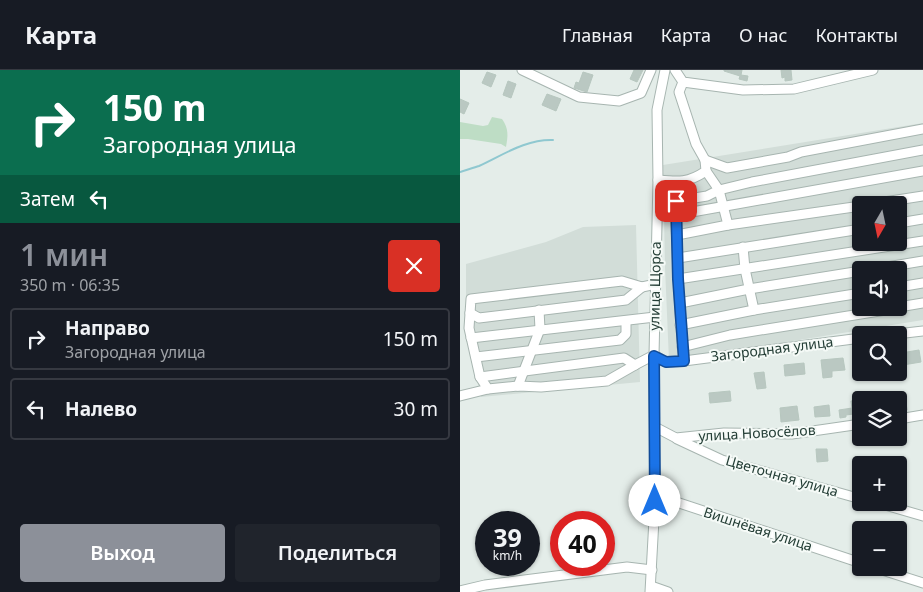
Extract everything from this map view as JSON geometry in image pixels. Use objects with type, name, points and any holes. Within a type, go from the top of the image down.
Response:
[{"type":"street","points":[[522,70],[579,97],[619,101],[641,93],[651,70]]},
{"type":"street","name":"улица Щорса","points":[[651,589],[655,495],[654,356],[658,180],[657,110],[665,70]]},
{"type":"street","points":[[675,70],[683,82],[743,90],[794,89],[873,70]]},
{"type":"street","points":[[683,82],[679,92],[696,144],[704,160],[706,171],[718,190],[724,206],[728,225]]},
{"type":"street","points":[[704,160],[726,168],[923,129]]},
{"type":"street","points":[[676,201],[707,196],[718,190],[795,174],[923,150]]},
{"type":"street","points":[[788,157],[795,174]]},
{"type":"street","points":[[658,180],[674,182],[693,180],[706,171]]},
{"type":"street","points":[[676,215],[923,171]]},
{"type":"street","points":[[674,182],[680,325],[684,361]]},
{"type":"street","points":[[908,198],[923,196]]},
{"type":"street","points":[[676,235],[728,225],[852,207]]},
{"type":"street","points":[[908,222],[923,219]]},
{"type":"street","points":[[678,258],[852,229]]},
{"type":"street","points":[[678,279],[923,241]]},
{"type":"street","points":[[743,247],[745,268],[754,310]]},
{"type":"street","points":[[907,264],[923,262]]},
{"type":"street","points":[[680,303],[749,289],[852,272]]},
{"type":"street","points":[[488,389],[480,377],[468,328],[471,299],[622,281],[642,287]]},
{"type":"street","points":[[907,286],[923,283]]},
{"type":"street","points":[[470,313],[479,318],[626,300],[642,287],[656,284]]},
{"type":"street","points":[[680,325],[754,310],[852,294]]},
{"type":"street","points":[[907,306],[923,304]]},
{"type":"street","points":[[518,386],[540,329],[539,310]]},
{"type":"street","points":[[682,347],[730,335],[852,315]]},
{"type":"street","points":[[471,338],[655,317]]},
{"type":"street","points":[[476,357],[620,340],[626,334],[626,321]]},
{"type":"street","points":[[907,333],[923,331]]},
{"type":"street","name":"Загородная улица","points":[[654,356],[666,362],[684,361],[852,339]]},
{"type":"street","points":[[460,396],[488,389],[518,386],[541,387],[607,381],[654,356]]},
{"type":"street","points":[[480,377],[624,358],[635,365]]},
{"type":"street","points":[[907,418],[923,415]]},
{"type":"street","name":"улица Новосёлов","points":[[676,438],[724,433],[792,434],[852,425]]},
{"type":"street","points":[[655,428],[676,438]]},
{"type":"street","name":"Цветочная улица","points":[[676,438],[722,460],[852,496]]},
{"type":"street","name":"Вишнёвая улица","points":[[655,495],[852,560]]},
{"type":"street","points":[[906,511],[923,516]]},
{"type":"street","points":[[460,591],[627,567],[652,570]]},
{"type":"street","points":[[901,576],[923,583]]},
{"type":"street","points":[[651,589],[668,592]]},
{"type":"shaded area","points":[[923,123],[923,320],[886,326],[852,326],[852,331],[669,361],[663,165]]},
{"type":"shaded area","points":[[636,225],[640,382],[481,397],[466,332],[466,264],[546,242],[583,227]]},
{"type":"green space","points":[[492,117],[502,119],[506,126],[506,147],[501,144],[460,139],[460,122],[483,126],[488,125]]},
{"type":"building","points":[[634,70],[643,70],[637,82],[630,79]]},
{"type":"building","points":[[724,70],[742,70],[741,75],[748,76],[747,81],[739,79],[740,76]]},
{"type":"building","points":[[781,70],[791,70],[792,80],[785,81],[785,77],[782,78]]},
{"type":"building","points":[[487,72],[496,75],[491,87],[482,83]]},
{"type":"building","points":[[583,72],[593,75],[587,92],[574,88],[576,82],[579,83]]},
{"type":"building","points":[[508,81],[516,84],[511,98],[503,95]]},
{"type":"building","points":[[547,94],[561,99],[556,111],[542,105]]},
{"type":"building","points":[[460,99],[469,103],[464,114],[460,112]]},
{"type":"building","points":[[919,350],[921,362],[907,364],[907,352]]},
{"type":"building","points":[[843,358],[845,370],[832,371],[832,377],[823,378],[821,360]]},
{"type":"building","points":[[804,363],[805,374],[785,376],[784,365]]},
{"type":"building","points":[[764,372],[766,388],[757,389],[754,373]]},
{"type":"building","points":[[730,391],[731,401],[710,403],[709,393]]},
{"type":"building","points":[[829,405],[830,416],[815,417],[814,407]]},
{"type":"building","points":[[797,406],[799,420],[781,422],[780,408]]},
{"type":"building","points":[[852,408],[852,414],[840,418],[839,410]]},
{"type":"building","points":[[816,449],[827,449],[828,461],[817,462]]},
{"type":"waterway","points":[[460,172],[479,166],[524,145],[543,140],[553,140]]},
{"type":"route","points":[[655,501],[654,356],[666,362],[684,361],[680,325],[676,201]]}]
